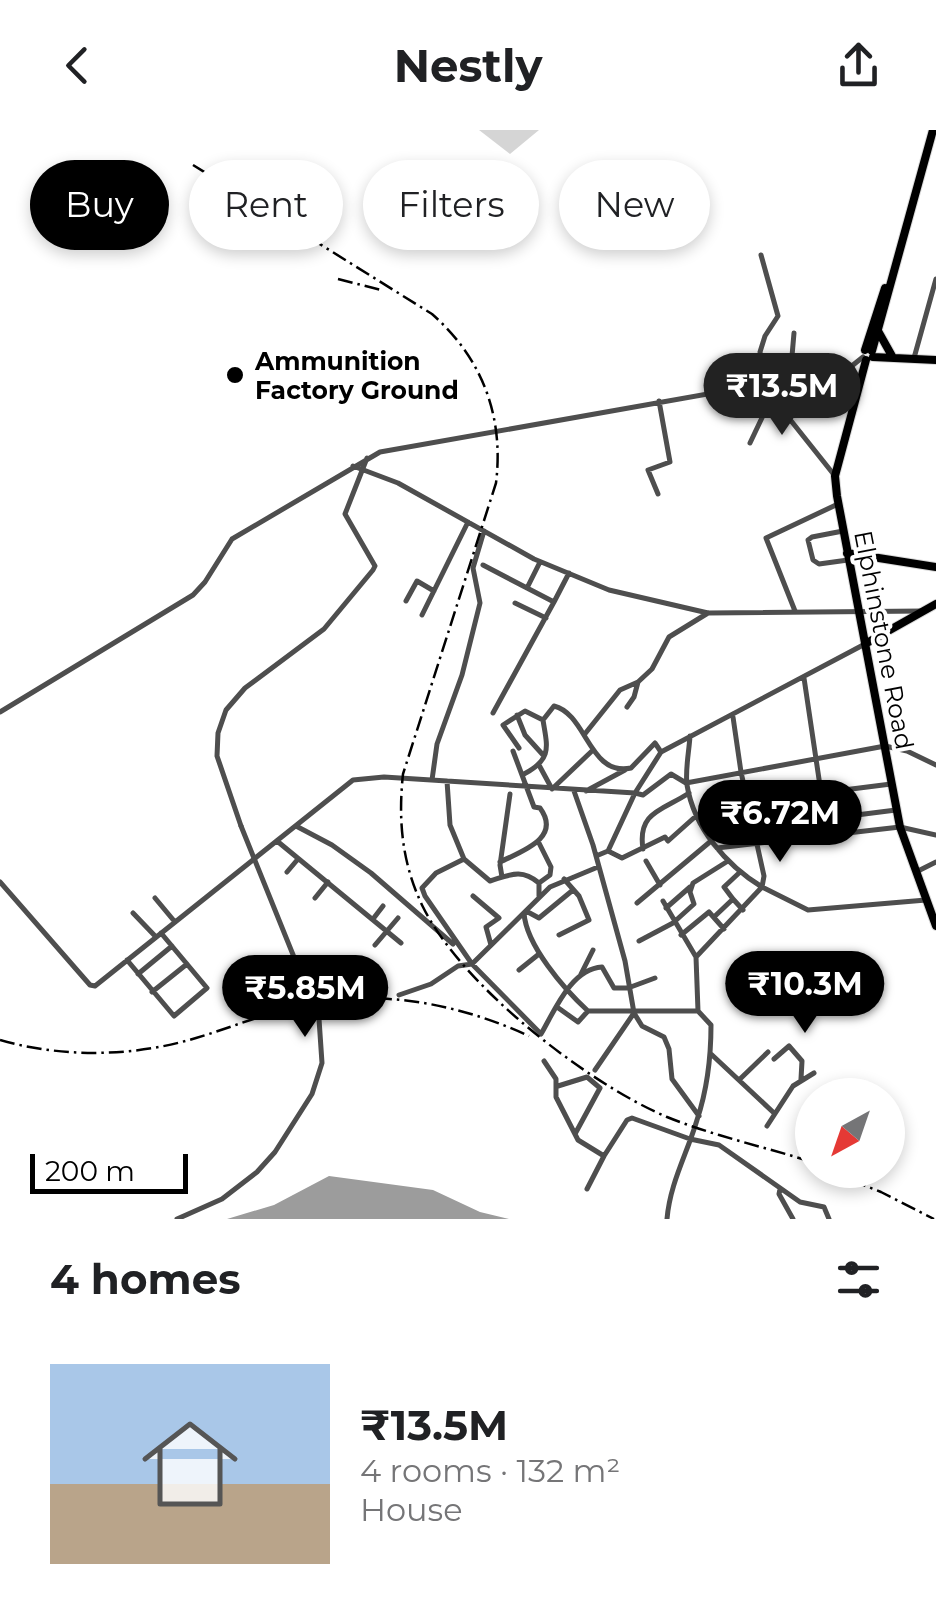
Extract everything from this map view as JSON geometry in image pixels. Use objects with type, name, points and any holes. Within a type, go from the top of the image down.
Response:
[{"type":"main road","points":[[930,130],[878,331],[868,356],[882,362],[889,358],[936,360]]},
{"type":"main road","name":"Elphinstone Road","points":[[930,130],[835,476],[896,810],[936,926]]},
{"type":"main road","points":[[878,331],[889,358]]},
{"type":"main road","points":[[848,557],[936,567]]},
{"type":"main road","points":[[864,644],[936,604]]},
{"type":"street","points":[[761,254],[778,316],[760,352],[766,382]]},
{"type":"street","points":[[914,358],[936,279]]},
{"type":"street","points":[[794,333],[792,356],[798,377]]},
{"type":"street","points":[[0,712],[192,595],[206,582],[232,538],[367,458],[394,448],[832,372],[868,356]]},
{"type":"street","points":[[748,385],[792,422],[835,476]]},
{"type":"street","points":[[658,494],[648,470],[670,462],[660,401]]},
{"type":"street","points":[[750,443],[769,403]]},
{"type":"street","points":[[177,1219],[222,1198],[258,1172],[312,1094],[322,1063],[319,1019],[217,756],[226,710],[245,688],[324,629],[373,570],[375,566],[345,514],[367,458]]},
{"type":"street","points":[[353,466],[398,483],[540,561],[609,590],[708,613],[924,610]]},
{"type":"street","points":[[796,611],[766,538],[838,504]]},
{"type":"street","points":[[422,615],[468,522]]},
{"type":"street","points":[[432,780],[436,744],[462,675],[480,603],[474,568],[484,531]]},
{"type":"street","points":[[843,531],[812,536],[808,540],[810,554],[819,564],[848,557]]},
{"type":"street","points":[[526,588],[540,561]]},
{"type":"street","points":[[483,565],[554,602]]},
{"type":"street","points":[[493,713],[569,574]]},
{"type":"street","points":[[406,601],[416,582],[434,591]]},
{"type":"street","points":[[515,602],[546,618]]},
{"type":"street","points":[[584,734],[620,690],[638,682],[652,669],[668,637],[708,613]]},
{"type":"street","points":[[596,856],[608,851],[634,793],[661,752],[864,644]]},
{"type":"street","points":[[804,676],[827,833]]},
{"type":"street","points":[[627,707],[638,682]]},
{"type":"street","points":[[543,720],[558,706],[575,719],[592,750],[618,769],[628,769]]},
{"type":"street","points":[[500,862],[538,843],[545,834],[546,816],[540,808],[534,808],[516,749],[503,724],[525,711],[543,720],[549,742],[539,765],[524,774]]},
{"type":"street","points":[[518,715],[525,735],[544,756]]},
{"type":"street","points":[[696,957],[743,910],[762,886],[764,876],[732,716]]},
{"type":"street","points":[[690,736],[686,782],[696,816],[740,873],[808,910],[926,900]]},
{"type":"street","points":[[586,791],[628,769],[655,743],[661,752]]},
{"type":"street","points":[[0,882],[92,986],[352,780],[384,777],[643,795],[670,774],[686,782],[885,746],[936,765]]},
{"type":"street","points":[[552,789],[592,750]]},
{"type":"street","points":[[539,765],[552,789]]},
{"type":"street","points":[[447,782],[452,838],[464,859],[490,881],[515,871],[539,883]]},
{"type":"street","points":[[820,793],[891,784]]},
{"type":"street","points":[[574,791],[625,961],[634,1013],[642,1026],[664,1038],[672,1078],[699,1116]]},
{"type":"street","points":[[644,850],[641,834],[645,822],[659,809],[690,793]]},
{"type":"street","points":[[502,877],[500,862],[510,794]]},
{"type":"street","points":[[608,851],[622,858],[664,837],[668,841],[696,816],[748,802]]},
{"type":"street","points":[[824,818],[896,810]]},
{"type":"street","points":[[296,826],[332,845],[371,873],[458,947]]},
{"type":"street","points":[[718,848],[900,827],[936,835]]},
{"type":"street","points":[[636,903],[712,840]]},
{"type":"street","points":[[277,841],[401,943]]},
{"type":"street","points":[[538,843],[551,866],[550,875],[539,883]]},
{"type":"street","points":[[287,872],[298,859]]},
{"type":"street","points":[[464,859],[436,873],[422,888],[429,906],[472,964],[541,1034],[568,987],[595,967],[602,967],[614,988],[628,988],[656,978]]},
{"type":"street","points":[[646,861],[660,885]]},
{"type":"street","points":[[698,1011],[696,957],[664,904],[728,861]]},
{"type":"street","points":[[916,872],[936,862]]},
{"type":"street","points":[[399,995],[430,984],[458,966],[472,964],[538,899],[564,879],[598,866]]},
{"type":"street","points":[[740,873],[724,887],[743,910]]},
{"type":"street","points":[[560,936],[589,920],[588,912],[564,879]]},
{"type":"street","points":[[315,898],[328,882]]},
{"type":"street","points":[[538,899],[539,883]]},
{"type":"street","points":[[639,941],[673,923],[694,904],[690,887]]},
{"type":"street","points":[[525,912],[539,918],[574,890]]},
{"type":"street","points":[[474,896],[499,918],[486,927],[491,945]]},
{"type":"street","points":[[155,898],[176,922]]},
{"type":"street","points":[[714,917],[733,898]]},
{"type":"street","points":[[373,919],[384,906]]},
{"type":"street","points":[[525,912],[525,929],[539,954],[588,1011],[698,1011],[712,1024],[699,1116],[669,1194],[667,1219]]},
{"type":"street","points":[[681,935],[708,912],[724,929]]},
{"type":"street","points":[[127,960],[174,1016],[207,988],[172,946],[133,913]]},
{"type":"street","points":[[375,946],[398,918]]},
{"type":"street","points":[[138,974],[172,946]]},
{"type":"street","points":[[581,977],[583,965],[593,950]]},
{"type":"street","points":[[519,970],[539,954]]},
{"type":"street","points":[[152,992],[187,964]]},
{"type":"street","points":[[557,1007],[578,1022],[588,1011]]},
{"type":"street","points":[[595,1070],[634,1013]]},
{"type":"street","points":[[774,1059],[789,1046],[802,1061],[801,1078]]},
{"type":"street","points":[[739,1080],[768,1052]]},
{"type":"street","points":[[710,1054],[774,1113]]},
{"type":"street","points":[[544,1061],[558,1086],[556,1098],[580,1143],[604,1156]]},
{"type":"street","points":[[804,1078],[814,1074]]},
{"type":"street","points":[[558,1086],[586,1077],[600,1088],[575,1134]]},
{"type":"street","points":[[767,1126],[795,1087]]},
{"type":"street","points":[[587,1189],[630,1118],[719,1145],[800,1202],[821,1205],[829,1219]]},
{"type":"street","points":[[780,1189],[793,1219]]},
{"type":"shaded area","points":[[479,130],[539,130],[510,154]]},
{"type":"shaded area","points":[[329,1176],[433,1190],[480,1212],[509,1219],[227,1219],[274,1205]]},
{"type":"railway","points":[[329,250],[432,314],[450,331],[477,370],[497,435],[496,483],[403,774],[403,842],[410,875],[423,907],[441,937],[496,999],[601,1081],[667,1117],[795,1157]]},
{"type":"railway","points":[[338,279],[381,290]]},
{"type":"railway","points":[[0,1040],[48,1050],[123,1052],[172,1044],[306,1004],[363,998],[448,1008],[529,1036]]},
{"type":"railway","points":[[871,1188],[934,1219]]},
{"type":"place","name":"Ammunition Factory Ground","points":[[235,375]]}]
